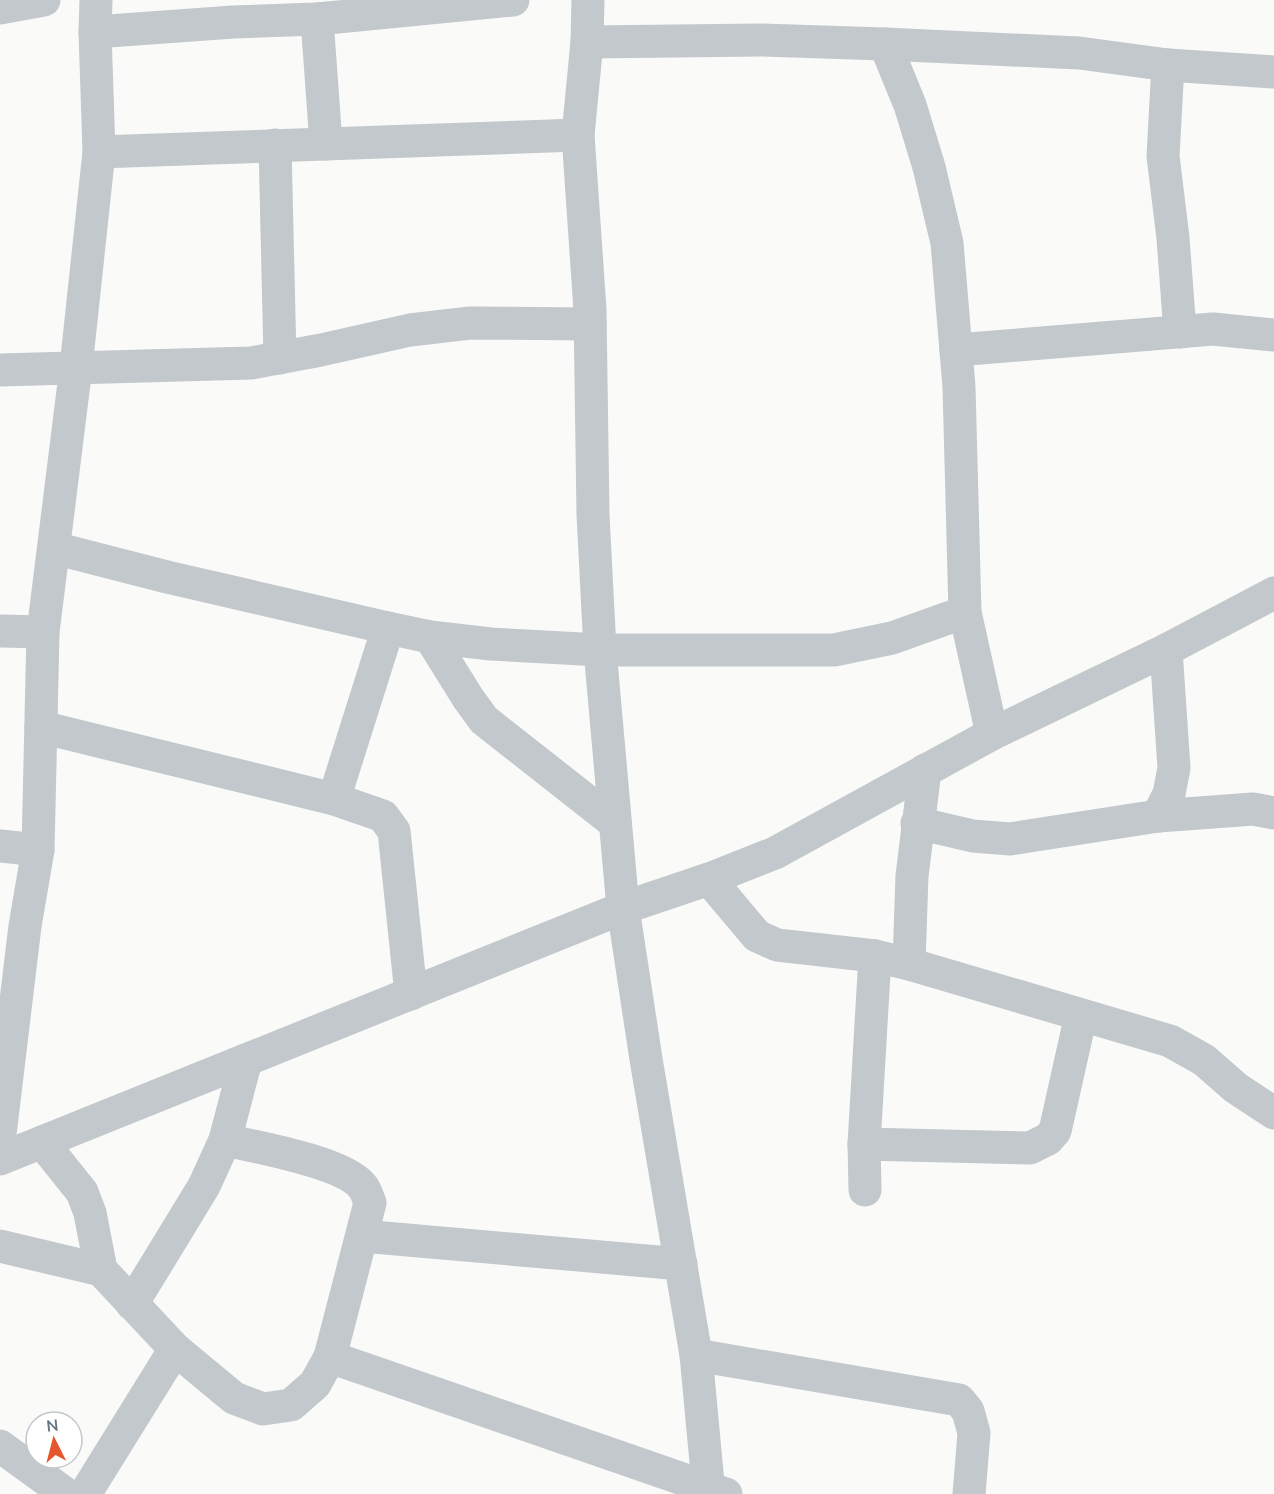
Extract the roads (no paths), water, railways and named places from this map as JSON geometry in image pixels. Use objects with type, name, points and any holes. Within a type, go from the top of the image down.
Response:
[{"type":"street","points":[[0,8],[44,0]]},
{"type":"street","points":[[0,1134],[25,926],[38,850],[43,632],[76,367],[99,152],[96,0]]},
{"type":"street","points":[[95,32],[233,22],[317,19],[513,0]]},
{"type":"street","points":[[330,1357],[715,1492],[696,1355],[623,908],[600,650],[593,515],[590,324],[578,135],[587,42],[588,0]]},
{"type":"street","points":[[317,19],[326,144]]},
{"type":"street","points":[[587,42],[761,40],[885,44],[1080,53],[1168,65],[1274,72]]},
{"type":"street","points":[[885,44],[910,105],[929,167],[947,243],[959,387],[965,612],[992,734]]},
{"type":"street","points":[[1168,65],[1163,156],[1173,238],[1180,332]]},
{"type":"street","points":[[99,152],[578,135]]},
{"type":"street","points":[[275,145],[280,358]]},
{"type":"street","points":[[0,370],[251,363],[410,330],[470,323],[590,324]]},
{"type":"street","points":[[957,350],[1212,329],[1274,335]]},
{"type":"street","points":[[54,548],[167,577],[388,628],[430,637],[492,644],[600,650],[834,650],[892,638],[965,612]]},
{"type":"street","points":[[0,1159],[623,908],[709,879],[775,853],[992,734],[1166,650],[1274,593]]},
{"type":"street","points":[[334,799],[388,628]]},
{"type":"street","points":[[0,631],[43,632]]},
{"type":"street","points":[[430,637],[484,720],[615,823]]},
{"type":"street","points":[[1158,816],[1169,794],[1174,768],[1166,650]]},
{"type":"street","points":[[41,728],[334,799],[383,816],[394,831],[411,994]]},
{"type":"street","points":[[909,964],[912,876],[925,770]]},
{"type":"street","points":[[917,823],[973,836],[1010,839],[1158,816],[1254,809],[1274,813]]},
{"type":"street","points":[[0,846],[38,850]]},
{"type":"street","points":[[709,879],[757,936],[777,945],[874,956],[909,964],[1170,1041],[1204,1060],[1236,1088],[1274,1113]]},
{"type":"street","points":[[865,1190],[864,1144],[874,956]]},
{"type":"street","points":[[864,1144],[1030,1148],[1048,1139],[1055,1131],[1081,1015]]},
{"type":"street","points":[[132,1304],[204,1186],[225,1140],[246,1060]]},
{"type":"street","points":[[42,1142],[82,1192],[90,1213],[101,1270],[132,1304],[176,1349],[234,1398],[263,1409],[291,1406],[315,1384],[330,1357],[370,1203],[363,1186],[349,1176],[309,1160],[225,1140]]},
{"type":"street","points":[[362,1236],[681,1264]]},
{"type":"street","points":[[0,1246],[101,1270]]},
{"type":"street","points":[[85,1494],[176,1349]]},
{"type":"street","points":[[696,1355],[959,1400],[968,1411],[974,1433],[969,1494]]},
{"type":"street","points":[[0,1446],[66,1494]]}]
